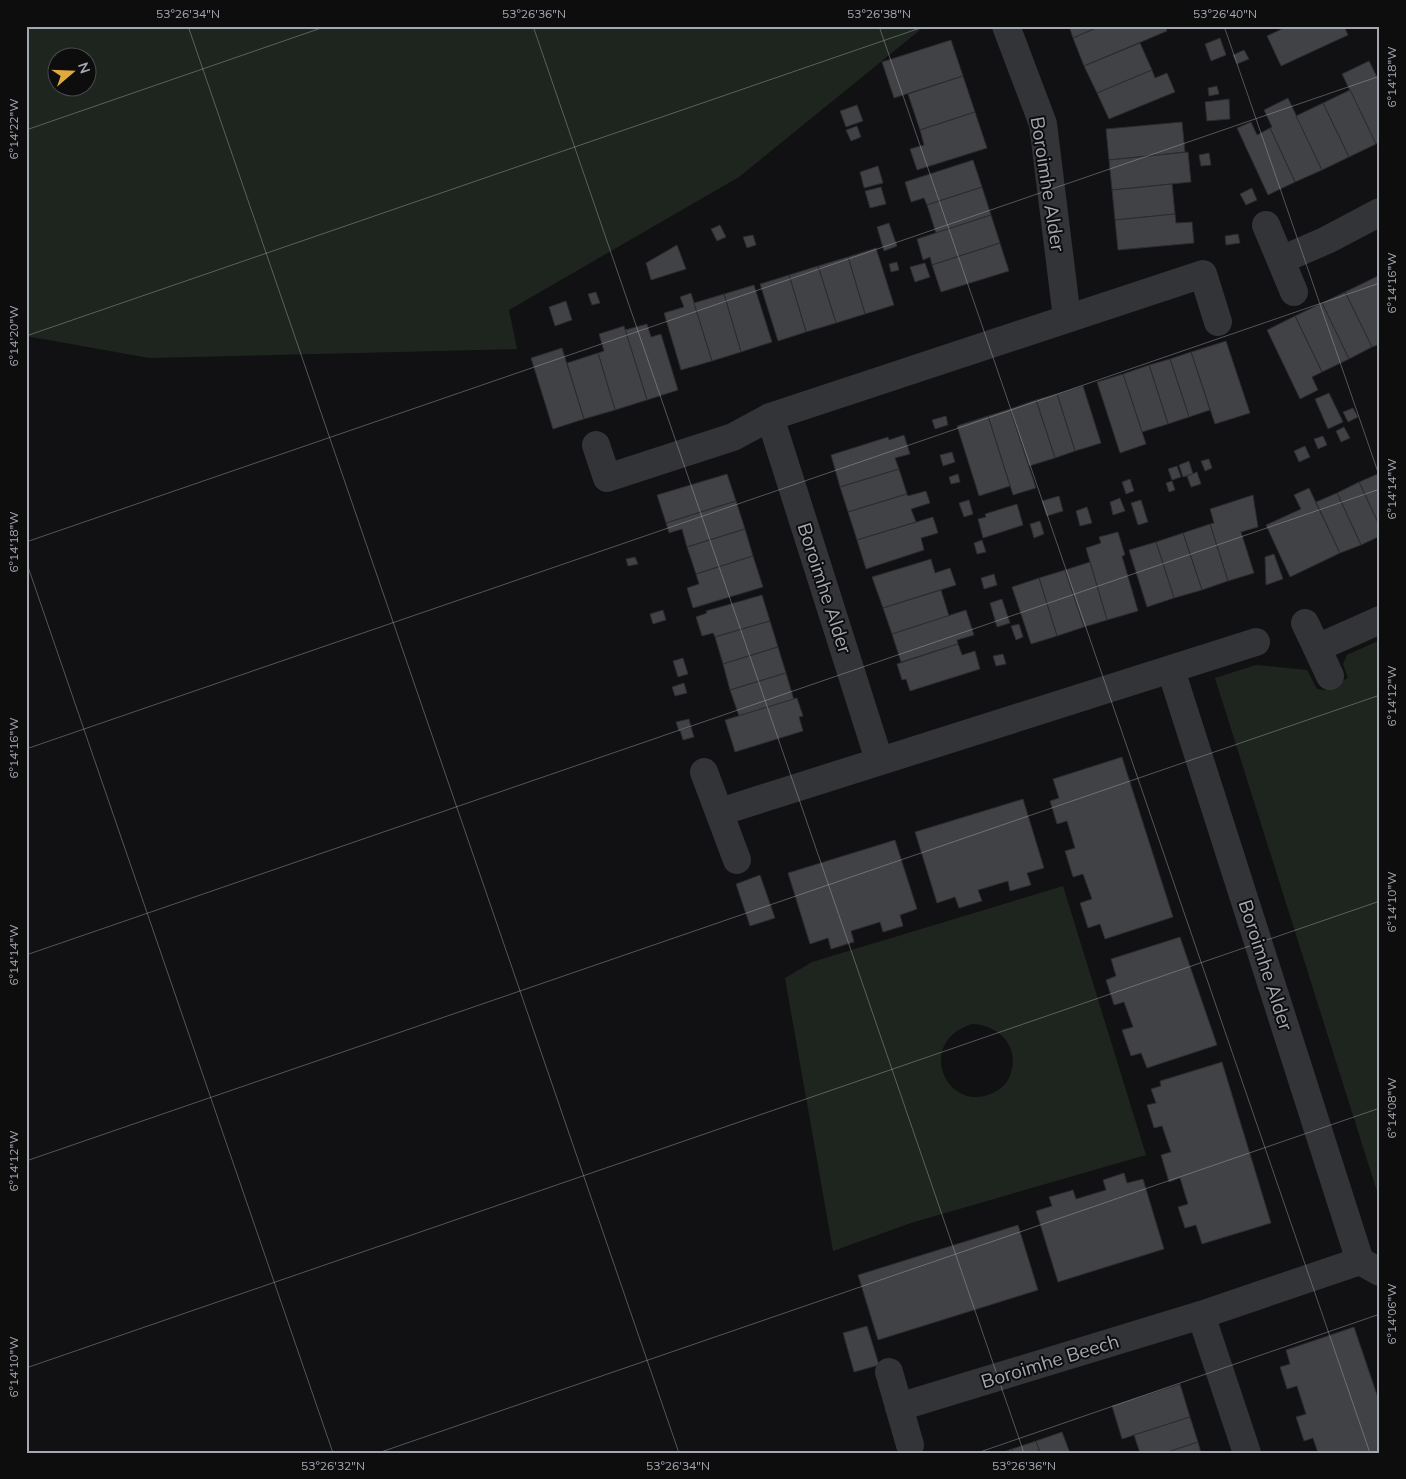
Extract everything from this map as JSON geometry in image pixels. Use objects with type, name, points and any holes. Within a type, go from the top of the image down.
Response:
[{"type":"street","name":"Boroimhe Alder","points":[[1006,26],[1043,124],[1067,318]]},
{"type":"street","points":[[1281,260],[1327,240],[1380,212]]},
{"type":"street","points":[[1266,225],[1294,292]]},
{"type":"street","points":[[596,445],[607,478],[733,437],[770,417],[1204,274],[1218,322]]},
{"type":"street","name":"Boroimhe Alder","points":[[770,417],[879,760]]},
{"type":"street","points":[[1317,648],[1380,620]]},
{"type":"street","points":[[1305,623],[1330,676]]},
{"type":"street","points":[[720,812],[1256,642]]},
{"type":"street","name":"Boroimhe Alder","points":[[1171,670],[1370,1266]]},
{"type":"street","points":[[704,772],[737,860]]},
{"type":"street","name":"Boroimhe Beech","points":[[899,1408],[1201,1315],[1370,1266]]},
{"type":"street","points":[[1201,1315],[1247,1453]]},
{"type":"street","points":[[889,1372],[910,1445]]},
{"type":"shaded area","points":[[26,26],[925,26],[739,177],[509,310],[517,349],[149,358],[26,336]]},
{"type":"shaded area","points":[[1380,640],[1380,1201],[1215,678],[1256,665],[1307,670],[1317,689],[1325,690],[1348,678],[1343,664],[1347,655]]},
{"type":"shaded area","points":[[1063,886],[1146,1155],[911,1223],[833,1251],[785,978],[812,962]],"holes":[[[972,1024],[992,1029],[1006,1040],[1011,1048],[1013,1057],[1008,1081],[993,1093],[977,1097],[962,1094],[951,1086],[944,1074],[941,1060],[944,1045],[954,1033]]]},
{"type":"building","points":[[1069,26],[1101,26],[1073,38]]},
{"type":"building","points":[[1101,26],[1165,26],[1167,31],[1084,66],[1073,38]]},
{"type":"building","points":[[1288,26],[1344,26],[1348,35],[1281,66],[1267,36]]},
{"type":"building","points":[[1220,38],[1226,55],[1211,61],[1205,44]]},
{"type":"building","points":[[951,40],[963,76],[894,98],[882,62]]},
{"type":"building","points":[[1140,43],[1152,70],[1097,93],[1084,66]]},
{"type":"building","points":[[1244,50],[1249,59],[1237,64],[1233,55]]},
{"type":"building","points":[[1369,61],[1377,77],[1380,76],[1380,142],[1376,144],[1342,74]]},
{"type":"building","points":[[1152,70],[1155,78],[1167,73],[1175,92],[1109,119],[1097,93]]},
{"type":"building","points":[[963,76],[975,112],[920,130],[908,94]]},
{"type":"building","points":[[1217,86],[1219,94],[1209,96],[1208,88]]},
{"type":"building","points":[[1350,90],[1376,144],[1349,157],[1323,103]]},
{"type":"building","points":[[1288,98],[1322,170],[1295,182],[1270,128],[1272,127],[1264,110]]},
{"type":"building","points":[[1229,99],[1230,119],[1207,121],[1205,102]]},
{"type":"building","points":[[1323,103],[1349,157],[1322,170],[1296,116]]},
{"type":"building","points":[[857,105],[863,121],[846,127],[840,111]]},
{"type":"building","points":[[975,112],[987,148],[917,170],[910,149],[924,145],[920,130]]},
{"type":"building","points":[[1182,122],[1185,152],[1109,160],[1106,129]]},
{"type":"building","points":[[1251,122],[1257,135],[1270,128],[1295,182],[1268,195],[1237,128]]},
{"type":"building","points":[[857,126],[861,137],[851,141],[846,130]]},
{"type":"building","points":[[1188,152],[1191,182],[1112,190],[1109,160]]},
{"type":"building","points":[[1209,153],[1211,165],[1201,166],[1199,155]]},
{"type":"building","points":[[973,160],[982,187],[927,205],[924,198],[911,202],[905,182]]},
{"type":"building","points":[[878,166],[883,183],[864,188],[860,172]]},
{"type":"building","points":[[1172,184],[1175,214],[1115,220],[1112,190]]},
{"type":"building","points":[[881,187],[886,204],[870,208],[865,191]]},
{"type":"building","points":[[982,187],[991,215],[936,233],[927,205]]},
{"type":"building","points":[[1252,188],[1257,200],[1246,205],[1240,194]]},
{"type":"building","points":[[1175,214],[1176,223],[1192,222],[1194,243],[1118,250],[1115,220]]},
{"type":"building","points":[[991,215],[1000,243],[932,265],[930,257],[923,260],[917,239]]},
{"type":"building","points":[[889,223],[897,246],[884,251],[877,227]]},
{"type":"building","points":[[720,225],[726,237],[717,241],[711,229]]},
{"type":"building","points":[[1238,234],[1240,243],[1226,245],[1225,236]]},
{"type":"building","points":[[753,235],[756,245],[747,248],[743,237]]},
{"type":"building","points":[[1000,243],[1009,271],[941,292],[932,265]]},
{"type":"building","points":[[677,245],[686,269],[651,280],[646,263]]},
{"type":"building","points":[[876,248],[894,305],[865,314],[848,257]]},
{"type":"building","points":[[848,257],[865,314],[836,323],[818,266]]},
{"type":"building","points":[[897,262],[899,270],[891,272],[889,264]]},
{"type":"building","points":[[925,263],[930,277],[915,282],[910,267]]},
{"type":"building","points":[[818,266],[836,323],[806,332],[789,275]]},
{"type":"building","points":[[789,275],[806,332],[778,341],[760,284]]},
{"type":"building","points":[[1380,275],[1380,344],[1372,347],[1345,292]]},
{"type":"building","points":[[754,285],[772,342],[741,352],[724,294]]},
{"type":"building","points":[[596,292],[600,303],[592,305],[588,294]]},
{"type":"building","points":[[1345,292],[1372,347],[1349,359],[1322,303]]},
{"type":"building","points":[[691,293],[712,361],[681,370],[664,313],[684,307],[680,297]]},
{"type":"building","points":[[724,294],[741,352],[712,361],[694,303]]},
{"type":"building","points":[[566,301],[572,320],[555,326],[549,307]]},
{"type":"building","points":[[1322,303],[1349,359],[1322,372],[1295,316]]},
{"type":"building","points":[[1295,316],[1322,372],[1312,377],[1318,390],[1300,399],[1267,330]]},
{"type":"building","points":[[647,324],[651,337],[661,334],[678,390],[647,400],[625,330]]},
{"type":"building","points":[[624,326],[647,400],[615,410],[598,353],[604,351],[599,334]]},
{"type":"building","points":[[1226,341],[1250,413],[1215,424],[1191,352]]},
{"type":"building","points":[[562,348],[584,419],[553,429],[531,358]]},
{"type":"building","points":[[1191,352],[1210,410],[1189,417],[1170,359]]},
{"type":"building","points":[[598,353],[615,410],[584,419],[567,363]]},
{"type":"building","points":[[1170,359],[1189,417],[1168,424],[1149,365]]},
{"type":"building","points":[[1149,365],[1168,424],[1142,432],[1123,374]]},
{"type":"building","points":[[1123,374],[1146,444],[1120,453],[1097,382]]},
{"type":"building","points":[[1083,386],[1101,443],[1075,451],[1057,394]]},
{"type":"building","points":[[1329,393],[1343,422],[1328,429],[1315,399]]},
{"type":"building","points":[[1057,394],[1075,451],[1055,458],[1036,400]]},
{"type":"building","points":[[1036,400],[1055,458],[1029,466],[1010,409]]},
{"type":"building","points":[[1353,408],[1358,417],[1348,422],[1343,412]]},
{"type":"building","points":[[1010,409],[1036,488],[1013,495],[988,416]]},
{"type":"building","points":[[946,416],[948,425],[935,429],[932,420]]},
{"type":"building","points":[[988,416],[1010,486],[979,496],[957,426]]},
{"type":"building","points":[[1344,427],[1350,438],[1341,442],[1336,431]]},
{"type":"building","points":[[904,435],[910,454],[895,458],[899,469],[840,487],[831,455],[888,437],[889,440]]},
{"type":"building","points":[[1323,436],[1327,445],[1318,449],[1314,439]]},
{"type":"building","points":[[1305,446],[1310,457],[1299,462],[1294,451]]},
{"type":"building","points":[[952,452],[955,462],[943,466],[940,455]]},
{"type":"building","points":[[1209,459],[1212,468],[1205,471],[1201,461]]},
{"type":"building","points":[[1189,461],[1193,474],[1183,477],[1179,465]]},
{"type":"building","points":[[1177,466],[1181,477],[1172,480],[1168,469]]},
{"type":"building","points":[[899,469],[907,494],[848,512],[840,487]]},
{"type":"building","points":[[1197,472],[1201,484],[1191,487],[1187,476]]},
{"type":"building","points":[[1380,473],[1380,527],[1359,482]]},
{"type":"building","points":[[727,474],[736,501],[666,523],[657,495]]},
{"type":"building","points":[[958,474],[960,482],[951,484],[949,477]]},
{"type":"building","points":[[1130,479],[1134,491],[1126,494],[1122,482]]},
{"type":"building","points":[[1172,481],[1175,490],[1169,492],[1166,483]]},
{"type":"building","points":[[1359,482],[1380,527],[1380,536],[1361,545],[1337,493]]},
{"type":"building","points":[[1309,488],[1340,553],[1290,577],[1266,525],[1301,509],[1294,495]]},
{"type":"building","points":[[926,491],[930,503],[911,509],[916,522],[857,540],[848,512],[907,494],[908,496]]},
{"type":"building","points":[[1337,493],[1361,545],[1340,553],[1316,502]]},
{"type":"building","points":[[1253,495],[1258,527],[1241,532],[1254,573],[1228,581],[1210,524],[1214,523],[1210,509]]},
{"type":"building","points":[[1059,496],[1063,511],[1047,516],[1042,501]]},
{"type":"building","points":[[1120,498],[1125,511],[1113,515],[1110,502]]},
{"type":"building","points":[[969,500],[973,514],[964,517],[959,503]]},
{"type":"building","points":[[1141,500],[1148,522],[1138,525],[1131,503]]},
{"type":"building","points":[[736,501],[745,529],[687,547],[682,529],[669,533],[666,523]]},
{"type":"building","points":[[1017,504],[1023,525],[983,538],[978,519],[986,517],[985,514]]},
{"type":"building","points":[[1087,507],[1092,523],[1080,526],[1076,511]]},
{"type":"building","points":[[933,517],[938,533],[921,538],[924,550],[866,569],[857,540]]},
{"type":"building","points":[[1040,521],[1044,534],[1034,538],[1030,524]]},
{"type":"building","points":[[1210,524],[1228,581],[1202,590],[1183,533]]},
{"type":"building","points":[[745,529],[753,556],[696,574],[687,547]]},
{"type":"building","points":[[1118,532],[1125,555],[1122,556],[1138,611],[1107,620],[1086,548],[1101,543],[1099,537]]},
{"type":"building","points":[[1183,533],[1202,590],[1174,598],[1156,542]]},
{"type":"building","points":[[982,540],[986,552],[977,554],[974,543]]},
{"type":"building","points":[[1156,542],[1174,598],[1147,607],[1129,550]]},
{"type":"building","points":[[1274,554],[1283,579],[1266,585],[1265,557]]},
{"type":"building","points":[[753,556],[763,587],[693,608],[687,588],[699,584],[696,574]]},
{"type":"building","points":[[635,557],[638,564],[628,566],[626,559]]},
{"type":"building","points":[[931,559],[935,573],[950,568],[956,585],[883,608],[872,577]]},
{"type":"building","points":[[1090,562],[1107,620],[1084,627],[1065,570]]},
{"type":"building","points":[[1065,570],[1084,627],[1057,636],[1039,578]]},
{"type":"building","points":[[994,574],[997,585],[984,589],[981,578]]},
{"type":"building","points":[[1039,578],[1057,636],[1031,644],[1012,587]]},
{"type":"building","points":[[941,590],[949,616],[892,634],[883,608]]},
{"type":"building","points":[[762,595],[770,621],[715,637],[713,633],[702,636],[696,617],[707,613],[706,611]]},
{"type":"building","points":[[1002,599],[1010,623],[997,627],[990,603]]},
{"type":"building","points":[[663,610],[666,620],[653,624],[650,614]]},
{"type":"building","points":[[966,610],[974,635],[957,640],[958,644],[901,662],[892,634]]},
{"type":"building","points":[[770,621],[778,647],[723,664],[715,637]]},
{"type":"building","points":[[1019,624],[1023,637],[1016,640],[1011,626]]},
{"type":"building","points":[[958,644],[962,655],[975,651],[980,669],[910,691],[906,679],[902,680],[897,664]]},
{"type":"building","points":[[778,647],[786,673],[730,690],[723,664]]},
{"type":"building","points":[[1003,654],[1006,664],[996,666],[993,656]]},
{"type":"building","points":[[683,658],[688,674],[678,677],[673,661]]},
{"type":"building","points":[[786,673],[794,700],[739,716],[730,690]]},
{"type":"building","points":[[684,683],[687,693],[675,696],[672,687]]},
{"type":"building","points":[[797,698],[803,716],[799,717],[803,731],[735,752],[725,720]]},
{"type":"building","points":[[689,719],[691,727],[679,731],[676,722]]},
{"type":"building","points":[[691,727],[694,737],[683,740],[680,730]]},
{"type":"building","points":[[1122,757],[1173,917],[1105,939],[1100,924],[1088,928],[1080,903],[1092,899],[1083,874],[1073,877],[1065,851],[1075,848],[1067,821],[1057,824],[1050,801],[1059,798],[1053,779]]},
{"type":"building","points":[[1023,799],[1044,868],[1027,873],[1031,885],[1010,891],[1008,881],[978,890],[982,901],[959,908],[955,897],[937,903],[915,832]]},
{"type":"building","points":[[895,840],[917,909],[900,915],[903,926],[883,932],[880,922],[851,931],[854,942],[831,949],[828,938],[810,944],[788,873]]},
{"type":"building","points":[[760,875],[775,918],[750,926],[736,884]]},
{"type":"building","points":[[1180,937],[1217,1045],[1147,1068],[1141,1053],[1131,1056],[1122,1030],[1133,1027],[1124,1002],[1114,1005],[1106,980],[1116,976],[1111,959]]},
{"type":"building","points":[[1222,1062],[1271,1223],[1202,1244],[1196,1225],[1185,1228],[1178,1207],[1188,1204],[1180,1178],[1169,1182],[1161,1155],[1171,1152],[1162,1126],[1154,1128],[1147,1105],[1156,1103],[1151,1089],[1161,1086],[1160,1081]]},
{"type":"building","points":[[1124,1173],[1127,1183],[1143,1179],[1164,1249],[1058,1282],[1036,1211],[1052,1206],[1049,1197],[1073,1190],[1076,1199],[1106,1190],[1103,1180]]},
{"type":"building","points":[[1018,1225],[1038,1290],[878,1340],[858,1275]]},
{"type":"building","points":[[867,1326],[879,1365],[854,1372],[843,1333]]},
{"type":"building","points":[[1354,1327],[1380,1404],[1380,1453],[1318,1453],[1313,1438],[1304,1441],[1296,1417],[1306,1414],[1297,1386],[1287,1389],[1280,1367],[1290,1364],[1286,1350]]},
{"type":"building","points":[[1180,1384],[1190,1417],[1122,1439],[1112,1406]]},
{"type":"building","points":[[1190,1417],[1198,1442],[1165,1453],[1140,1453],[1134,1435]]},
{"type":"building","points":[[1062,1432],[1070,1453],[1040,1453],[1036,1441]]},
{"type":"building","points":[[1036,1441],[1040,1453],[1013,1453],[1012,1449]]},
{"type":"building","points":[[1198,1442],[1201,1453],[1165,1453]]},
{"type":"building","points":[[1012,1449],[1013,1453],[1001,1453]]}]
